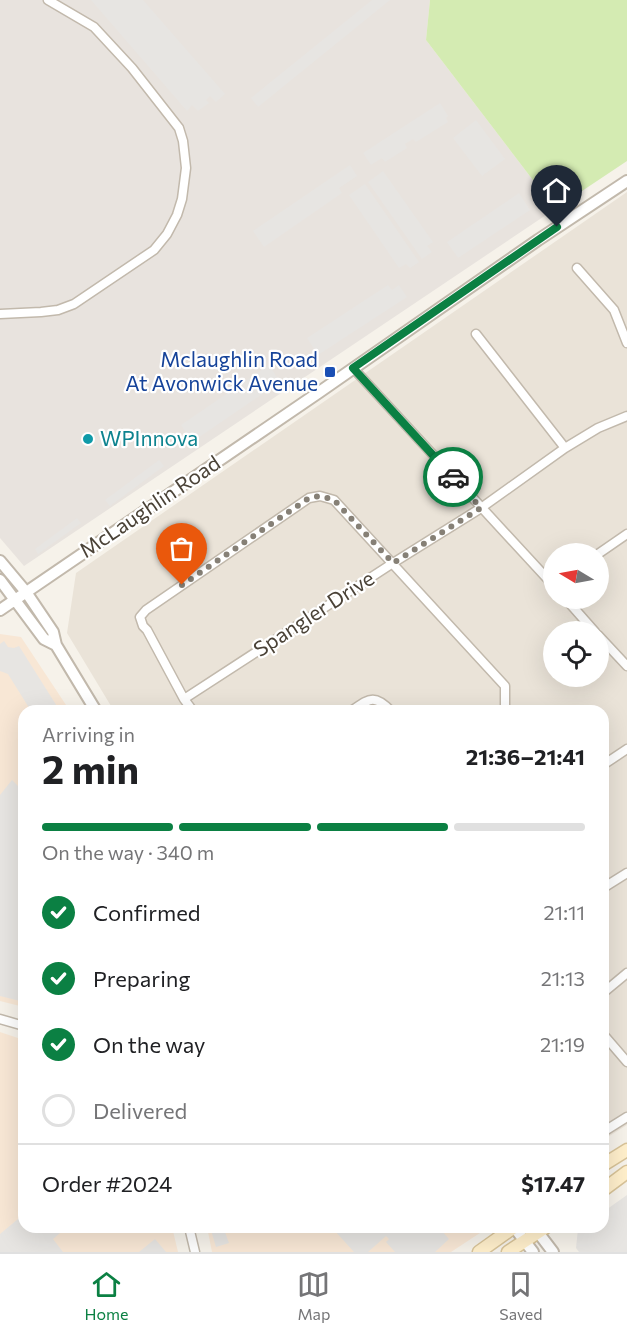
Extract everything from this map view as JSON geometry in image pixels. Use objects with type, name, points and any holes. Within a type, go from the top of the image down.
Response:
[{"type":"main road","points":[[609,1161],[627,1150]]},
{"type":"main road","points":[[609,1186],[627,1172]]},
{"type":"main road","points":[[479,1252],[506,1233]]},
{"type":"main road","points":[[508,1252],[534,1233]]},
{"type":"street","points":[[0,314],[58,310],[82,299],[154,250],[167,234],[177,216],[182,199],[186,168],[179,128],[132,68],[94,27],[48,0]]},
{"type":"street","name":"McLaughlin Road","points":[[0,610],[627,181]]},
{"type":"street","points":[[577,268],[614,310],[627,343]]},
{"type":"street","points":[[476,334],[565,448]]},
{"type":"street","points":[[353,368],[543,574]]},
{"type":"street","name":"Spangler Drive","points":[[184,699],[481,508],[565,448],[598,428],[627,416]]},
{"type":"street","points":[[188,705],[140,617],[146,610],[309,498],[320,496],[334,500],[505,686],[505,705]]},
{"type":"street","points":[[609,546],[627,534]]},
{"type":"street","points":[[0,561],[26,592],[53,632],[56,645],[92,705]]},
{"type":"street","points":[[0,580],[45,639],[56,645]]},
{"type":"street","points":[[575,609],[585,621]]},
{"type":"street","points":[[609,647],[627,666]]},
{"type":"street","points":[[360,705],[370,699],[376,699],[385,705]]},
{"type":"street","points":[[609,761],[627,749]]},
{"type":"street","points":[[609,884],[627,873]]},
{"type":"street","points":[[609,988],[627,973]]},
{"type":"street","points":[[0,1019],[18,1024]]},
{"type":"street","points":[[609,1041],[627,1062]]},
{"type":"street","points":[[609,1128],[627,1117]]},
{"type":"street","points":[[190,1233],[195,1252]]},
{"type":"street","points":[[519,1233],[533,1252]]},
{"type":"street","points":[[541,1233],[553,1252]]},
{"type":"shaded area","points":[[0,0],[430,0],[426,40],[555,209],[24,566],[0,538]]},
{"type":"shaded area","points":[[91,0],[143,0],[225,94],[216,102],[210,96],[206,100],[209,103],[198,111],[192,105],[187,111]]},
{"type":"shaded area","points":[[372,0],[390,0],[258,107],[251,98]]},
{"type":"shaded area","points":[[440,103],[448,116],[446,118],[448,122],[416,142],[413,139],[405,144],[407,148],[385,162],[382,158],[371,165],[363,153]]},
{"type":"shaded area","points":[[476,120],[505,159],[482,176],[453,138]]},
{"type":"shaded area","points":[[350,165],[357,176],[339,188],[342,193],[264,247],[253,231]]},
{"type":"shaded area","points":[[383,171],[433,242],[427,246],[432,252],[422,259],[368,182]]},
{"type":"shaded area","points":[[365,184],[419,262],[410,268],[406,264],[399,268],[349,195]]},
{"type":"shaded area","points":[[627,192],[627,1125],[609,1136],[609,705],[110,705],[67,633],[76,573]]},
{"type":"shaded area","points":[[519,193],[530,210],[458,258],[447,242]]},
{"type":"shaded area","points":[[388,285],[392,290],[399,285],[407,297],[318,355],[307,338]]},
{"type":"shaded area","points":[[269,365],[280,382],[192,442],[181,425]]},
{"type":"shaded area","points":[[159,460],[164,466],[110,506],[105,500]]},
{"type":"shaded area","points":[[77,518],[81,523],[38,554],[35,549]]},
{"type":"shaded area","points":[[0,634],[21,637],[66,705],[18,705],[18,1006],[0,1001]]},
{"type":"shaded area","points":[[4,641],[8,647],[19,646],[56,705],[27,705],[8,674],[0,671],[0,644]]},
{"type":"shaded area","points":[[12,780],[18,786],[18,1000],[0,996],[0,795]]},
{"type":"shaded area","points":[[0,1032],[18,1038],[18,1233],[173,1233],[178,1252],[0,1252]]},
{"type":"shaded area","points":[[627,1195],[627,1252],[579,1252],[576,1248],[578,1233],[609,1233],[609,1208]]},
{"type":"shaded area","points":[[18,1219],[18,1233],[60,1233],[53,1239],[63,1252],[0,1252],[0,1234]]},
{"type":"shaded area","points":[[208,1233],[480,1233],[451,1252],[212,1252]]},
{"type":"shaded area","points":[[212,1233],[225,1233],[229,1243],[216,1247]]},
{"type":"shaded area","points":[[337,1233],[444,1233],[449,1239],[435,1252],[395,1252],[386,1242],[389,1239],[386,1236],[368,1252],[354,1252]]},
{"type":"shaded area","points":[[155,1239],[166,1252],[139,1252]]},
{"type":"green space","points":[[430,0],[627,0],[627,161],[555,209],[426,40]]},
{"type":"way so far","points":[[182,585],[315,496],[334,500],[393,563],[481,508],[453,477]]},
{"type":"place","name":"Mclaughlin Road At Avonwick Avenue","points":[[330,372]]},
{"type":"place","name":"WPInnova","points":[[88,439]]},
{"type":"route","points":[[453,477],[353,368],[557,227]]}]
